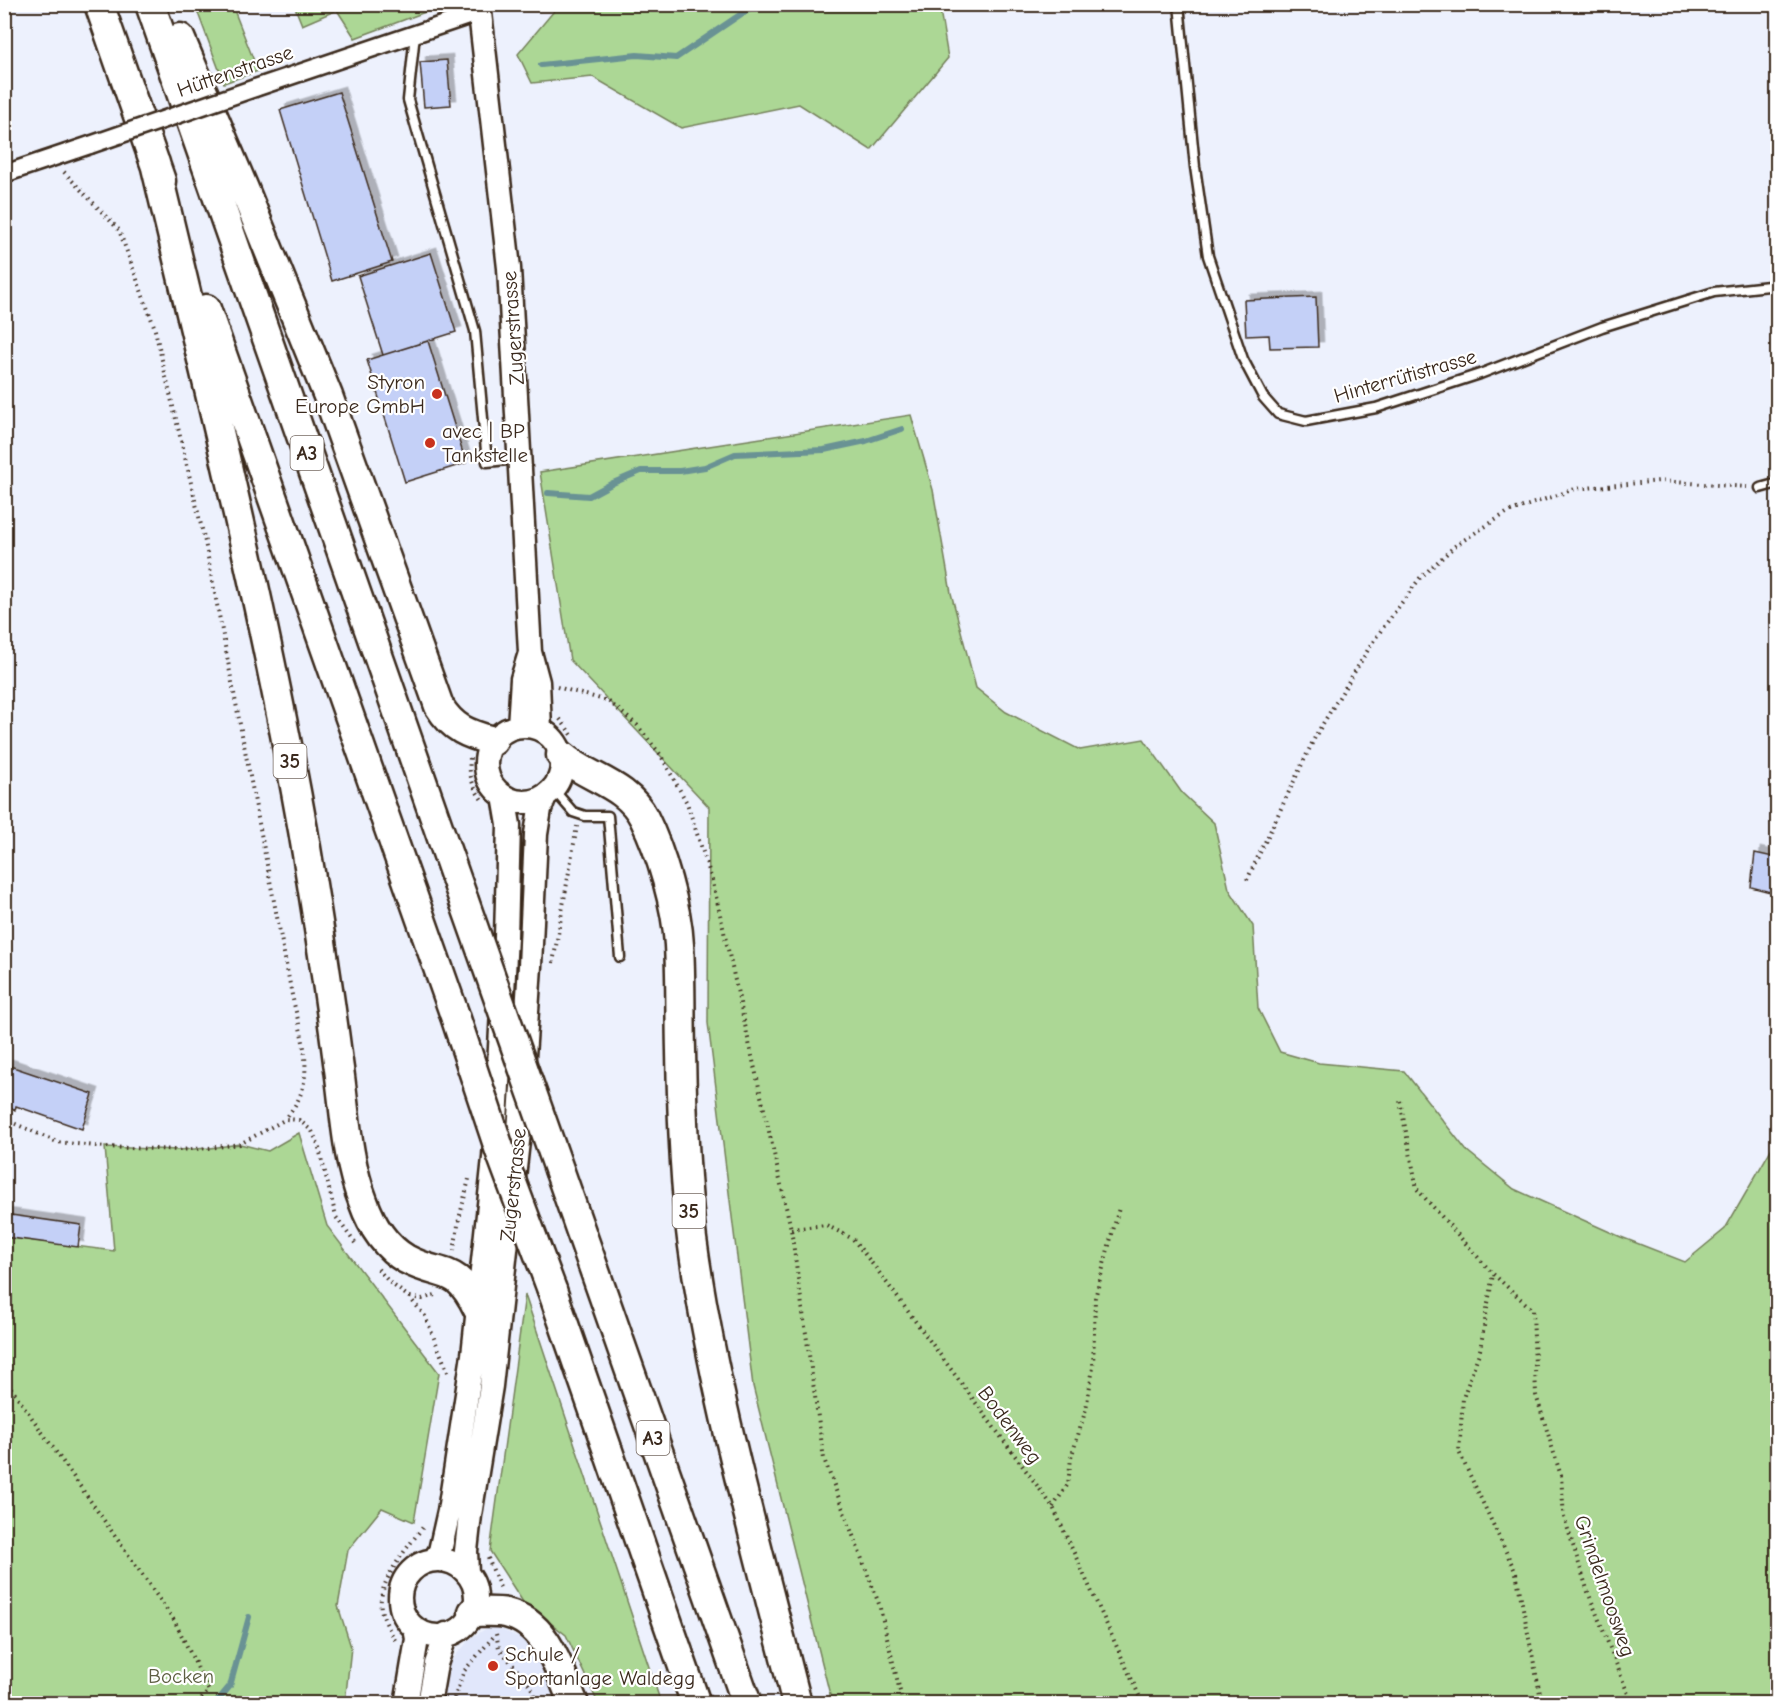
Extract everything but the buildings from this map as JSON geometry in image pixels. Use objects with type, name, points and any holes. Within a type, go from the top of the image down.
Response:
[{"type":"highway","name":"A3","points":[[99,4],[696,1704]]},
{"type":"highway","name":"A3","points":[[150,4],[747,1704]]},
{"type":"highway","points":[[166,4],[332,407],[439,706],[450,722],[458,728],[493,741]]},
{"type":"highway","name":"35","points":[[155,163],[225,457],[275,683],[304,836],[331,1006],[352,1162],[358,1189],[376,1230],[396,1252],[417,1264],[449,1274],[466,1288],[478,1309]]},
{"type":"highway","name":"35","points":[[561,755],[580,770],[617,788],[634,802],[650,832],[671,896],[679,943],[683,1132],[688,1206],[697,1270],[709,1338],[731,1437],[797,1704]]},
{"type":"highway","points":[[473,1612],[503,1612],[523,1619],[532,1626],[544,1639],[574,1704]]},
{"type":"main road","name":"Zugerstrasse","points":[[480,8],[508,258],[521,458],[530,652],[538,682],[529,727]]},
{"type":"main road","name":"Zugerstrasse","points":[[529,727],[522,679],[530,652]]},
{"type":"main road","points":[[493,741],[509,728],[529,727],[550,735],[561,755]]},
{"type":"main road","name":"Zugerstrasse","points":[[434,1560],[440,1551],[449,1511],[478,1309],[494,1158],[506,938],[509,825],[504,796],[488,777],[486,765],[493,741]]},
{"type":"main road","name":"Zugerstrasse","points":[[473,1612],[476,1596],[467,1573],[466,1551],[491,1386],[519,1132],[536,834],[540,808],[560,778],[561,755]]},
{"type":"main road","points":[[504,796],[525,802],[549,792]]},
{"type":"main road","points":[[467,1573],[452,1563],[434,1560],[423,1563],[406,1577],[400,1599],[402,1610],[415,1628],[435,1635],[446,1634],[465,1624],[473,1612]]},
{"type":"main road","points":[[406,1704],[417,1639],[415,1628]]},
{"type":"main road","points":[[429,1704],[436,1664],[446,1634]]},
{"type":"street","name":"Hüttenstrasse","points":[[4,174],[415,34],[480,8]]},
{"type":"lane","name":"Hinterrütistrasse","points":[[1179,4],[1195,167],[1208,256],[1243,359],[1263,397],[1278,414],[1306,421],[1376,408],[1480,374],[1602,327],[1714,292],[1778,285]]},
{"type":"lane","points":[[415,34],[408,100],[475,331],[487,462],[521,458]]},
{"type":"lane","points":[[1760,488],[1778,483]]},
{"type":"lane","points":[[549,792],[573,812],[585,816],[608,816],[620,957]]},
{"type":"path","points":[[4,1119],[57,1142],[105,1147],[178,1150],[240,1144],[286,1119],[299,1098],[304,1078],[305,1053],[206,543],[154,326],[119,230],[50,159]]},
{"type":"path","points":[[1247,880],[1316,735],[1374,640],[1420,578],[1456,544],[1508,512],[1575,489],[1660,481],[1760,488]]},
{"type":"path","points":[[538,682],[608,701],[637,726],[660,754],[687,803],[713,883],[791,1229],[824,1459],[879,1604],[903,1704]]},
{"type":"path","name":"Grindelmoosweg","points":[[1400,1101],[1417,1189],[1492,1274],[1533,1310],[1536,1395],[1561,1476],[1564,1517],[1588,1592],[1632,1704]]},
{"type":"path","points":[[286,1119],[299,1120],[312,1131],[318,1144],[336,1217],[360,1248]]},
{"type":"path","points":[[409,1297],[422,1299],[440,1292],[449,1274],[459,1219],[470,1177]]},
{"type":"path","points":[[1053,1507],[1068,1484],[1071,1458],[1086,1409],[1093,1368],[1095,1298],[1119,1208]]},
{"type":"path","name":"Bodenweg","points":[[791,1229],[826,1225],[853,1239],[1053,1507],[1143,1704]]},
{"type":"path","points":[[374,1265],[389,1282],[409,1297],[425,1316],[451,1378]]},
{"type":"path","points":[[1492,1274],[1480,1350],[1462,1398],[1459,1452],[1516,1573],[1542,1704]]},
{"type":"path","points":[[4,1378],[174,1620],[209,1691],[195,1704]]},
{"type":"path","points":[[398,1645],[381,1609],[384,1593],[390,1573],[425,1524]]},
{"type":"path","points":[[452,1704],[464,1671],[495,1634]]},
{"type":"path","points":[[499,1648],[531,1687],[537,1704]]},
{"type":"shaded area","name":"Schule / Sportanlage Waldegg","points":[[492,1625],[526,1641],[557,1703],[442,1704],[445,1668],[471,1638]]},
{"type":"green space","points":[[939,4],[948,58],[871,150],[799,104],[681,128],[593,77],[532,83],[518,54],[559,5]]},
{"type":"green space","points":[[195,5],[232,5],[258,71],[224,83]]},
{"type":"green space","points":[[294,5],[444,5],[355,38],[337,10],[302,25]]},
{"type":"green space","points":[[911,415],[933,490],[951,593],[976,688],[1006,712],[1080,750],[1144,739],[1182,793],[1214,823],[1229,889],[1253,926],[1258,1008],[1280,1052],[1319,1063],[1404,1071],[1466,1150],[1514,1189],[1621,1237],[1685,1262],[1725,1229],[1777,1139],[1777,1703],[832,1703],[753,1386],[708,1023],[709,807],[570,660],[540,472]]},
{"type":"green space","name":"Bocken","points":[[299,1133],[327,1226],[439,1373],[414,1522],[382,1508],[348,1550],[338,1606],[351,1647],[345,1703],[5,1704],[5,1237],[114,1251],[105,1147],[178,1150],[240,1144],[268,1151]]},
{"type":"green space","points":[[525,1295],[661,1703],[598,1703],[566,1635],[523,1602],[490,1551]]},
{"type":"waterway","points":[[541,65],[637,55],[676,58],[756,4]]},
{"type":"waterway","points":[[548,493],[589,496],[641,471],[680,471],[705,467],[735,454],[824,450],[866,441],[902,429]]},
{"type":"waterway","points":[[215,1704],[230,1686],[249,1617]]},
{"type":"place","name":"Styron Europe GmbH","points":[[437,394]]},
{"type":"place","name":"avec | BP Tankstelle","points":[[430,443]]},
{"type":"place","name":"Schule / Sportanlage Waldegg","points":[[493,1666]]}]
